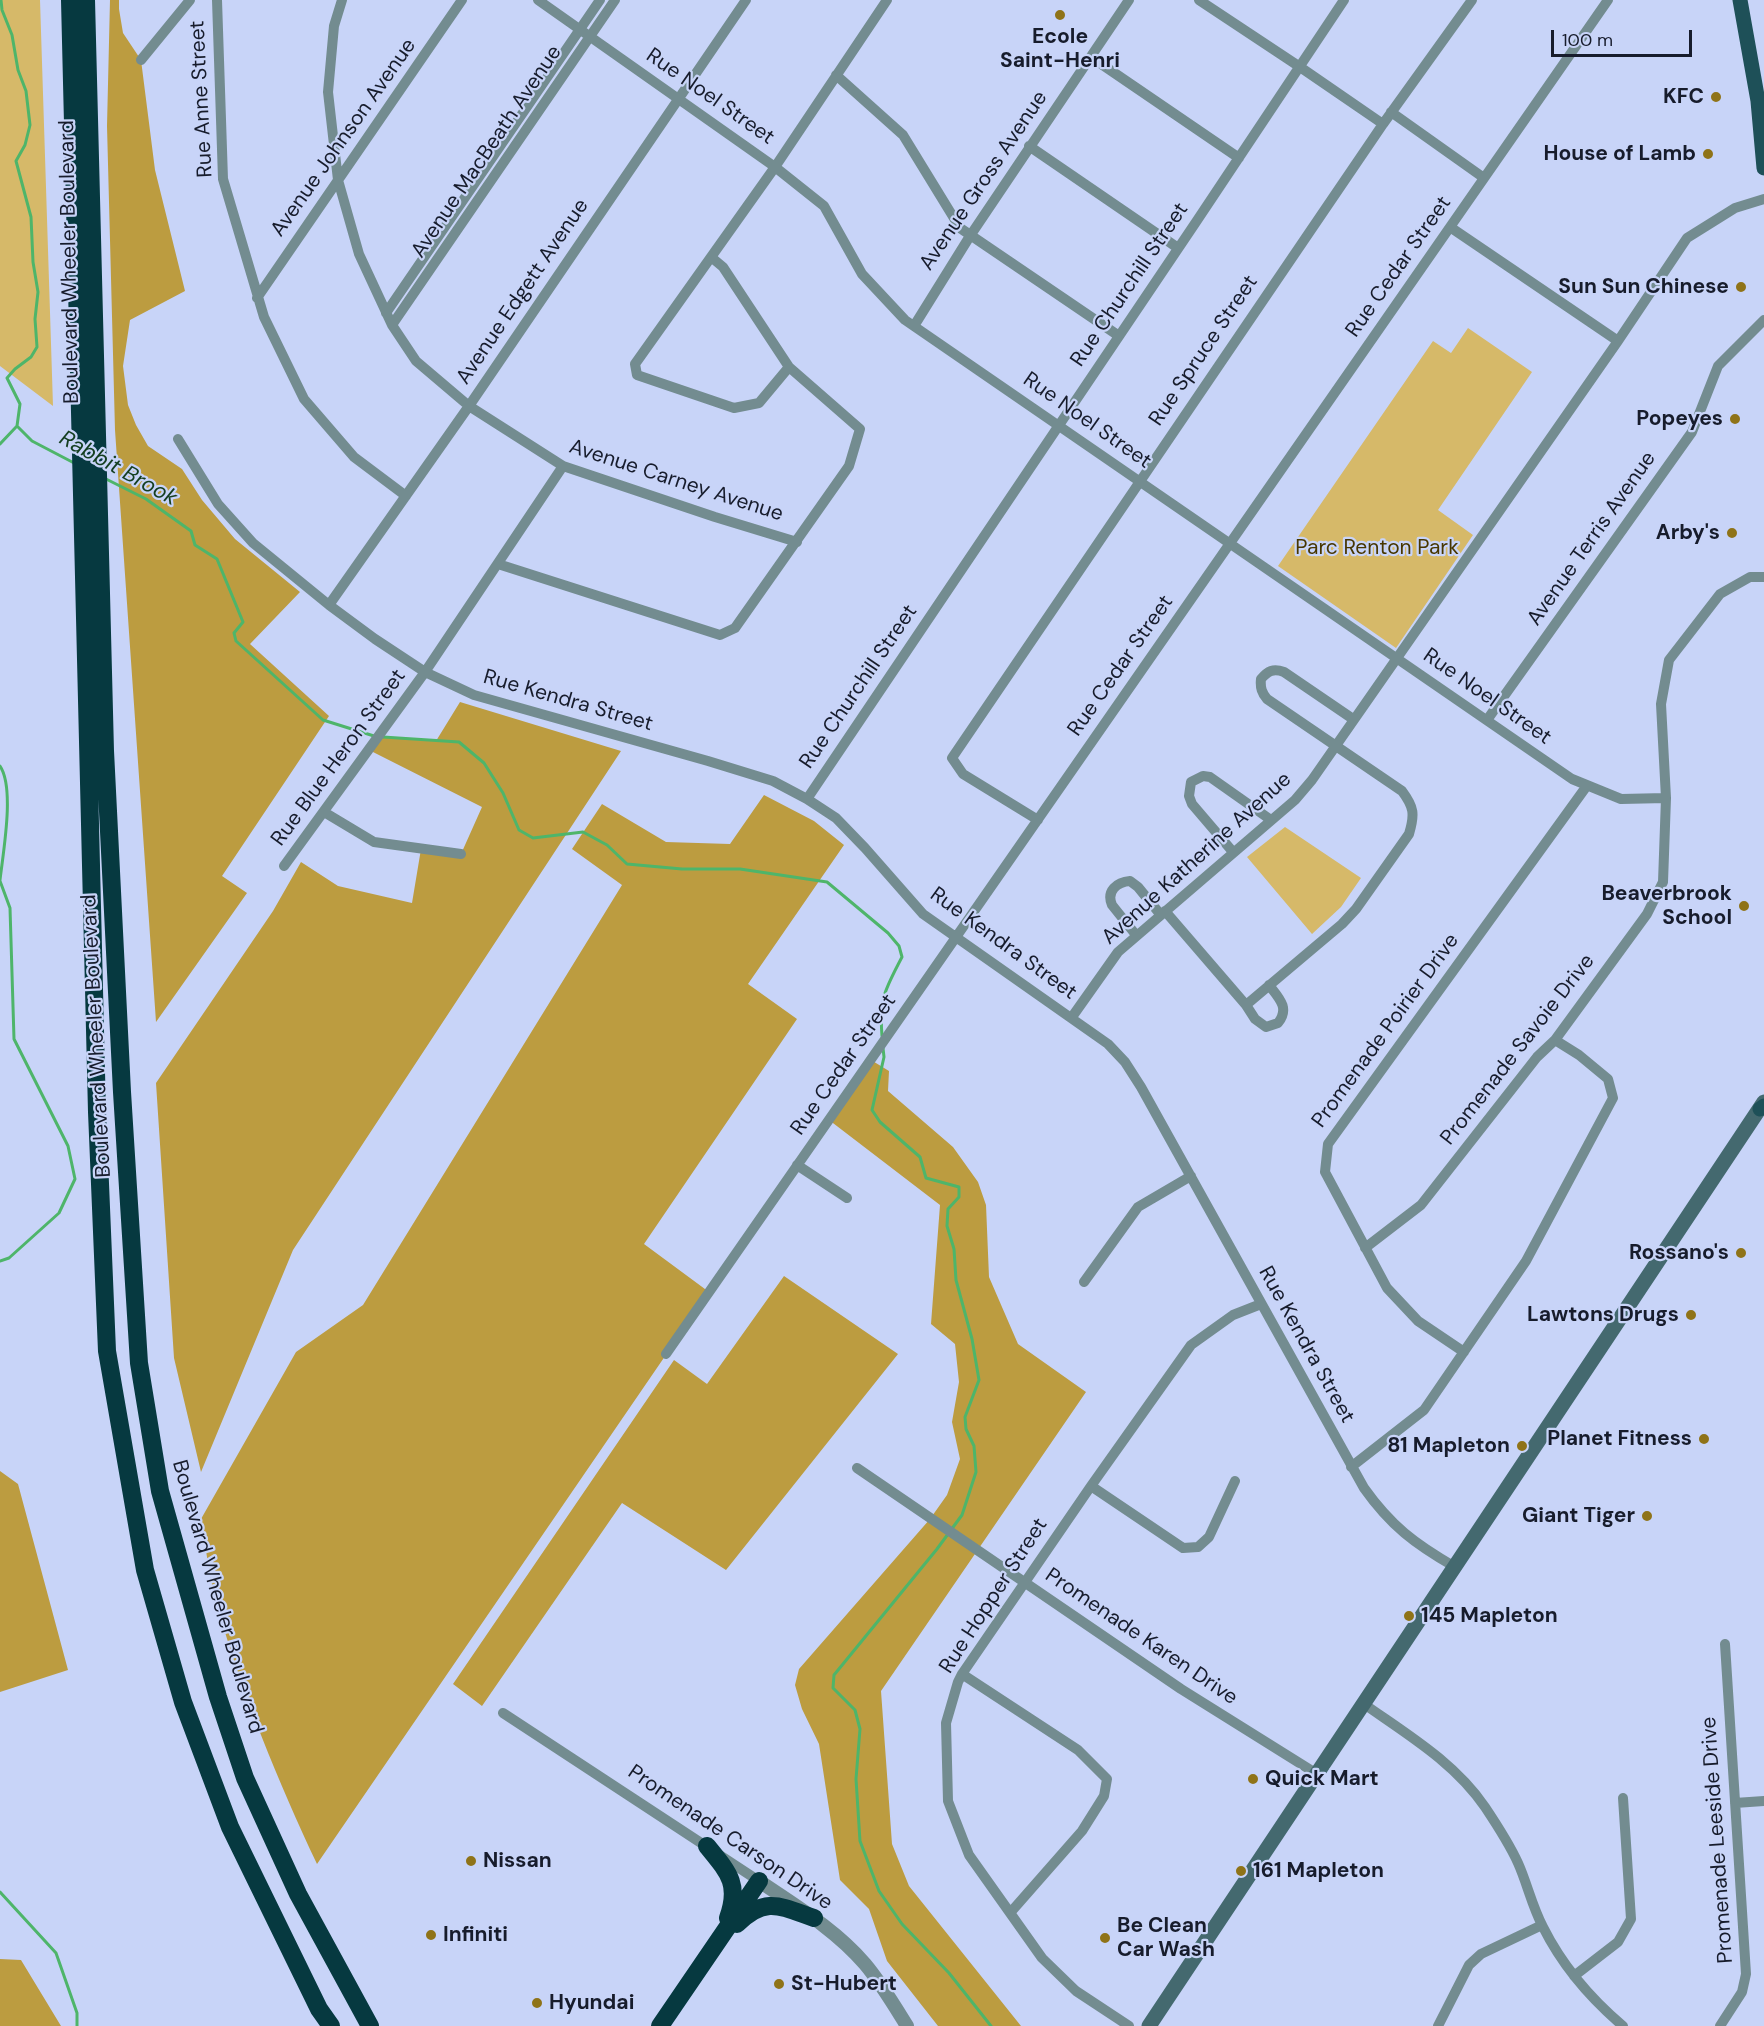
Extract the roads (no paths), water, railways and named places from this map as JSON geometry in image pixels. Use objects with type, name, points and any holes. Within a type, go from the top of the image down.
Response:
[{"type":"highway","name":"Boulevard Wheeler Boulevard","points":[[70,0],[97,1112],[107,1351],[145,1570],[183,1702],[230,1827],[329,2026]]},
{"type":"highway","name":"Boulevard Wheeler Boulevard","points":[[86,0],[105,751],[122,1092],[139,1362],[160,1491],[214,1686],[245,1778],[298,1894],[370,2026]]},
{"type":"highway","points":[[707,1846],[727,1870],[733,1882],[733,1905],[720,1940]]},
{"type":"highway","points":[[278,1849],[364,2002],[384,2026]]},
{"type":"highway","points":[[660,2026],[759,1881]]},
{"type":"highway","points":[[720,1940],[747,1914],[758,1907],[771,1905],[783,1907],[814,1918]]},
{"type":"main road","points":[[1740,0],[1758,100],[1764,168]]},
{"type":"main road","points":[[1149,2026],[1763,1106]]},
{"type":"street","points":[[141,60],[190,0]]},
{"type":"street","name":"Rue Anne Street","points":[[217,0],[223,179],[264,317],[304,399],[354,457],[406,495]]},
{"type":"street","name":"Avenue Carney Avenue","points":[[342,0],[334,26],[328,92],[338,180],[359,254],[392,325],[416,361],[469,406],[563,466],[797,542]]},
{"type":"street","name":"Avenue Johnson Avenue","points":[[257,298],[462,0]]},
{"type":"street","name":"Rue Noel Street","points":[[538,0],[775,166],[825,206],[862,274],[905,320],[1572,779],[1621,799],[1666,798]]},
{"type":"street","name":"Avenue MacBeath Avenue","points":[[386,313],[600,0]]},
{"type":"street","name":"Avenue MacBeath Avenue","points":[[392,325],[615,0]]},
{"type":"street","name":"Avenue Edgett Avenue","points":[[329,605],[469,406],[746,0]]},
{"type":"street","points":[[789,367],[759,403],[734,408],[637,375],[635,364],[775,166],[887,0]]},
{"type":"street","name":"Avenue Gross Avenue","points":[[914,326],[1029,146],[1129,0]]},
{"type":"street","points":[[1199,0],[1383,124]]},
{"type":"street","name":"Rue Churchill Street","points":[[807,799],[1119,336],[1175,245],[1239,158],[1344,0]]},
{"type":"street","name":"Rue Spruce Street","points":[[1038,820],[963,774],[952,758],[1391,112],[1472,0]]},
{"type":"street","name":"Rue Cedar Street","points":[[666,1354],[1608,0]]},
{"type":"street","points":[[1091,57],[1239,158]]},
{"type":"street","points":[[836,75],[903,135],[960,228],[1119,336]]},
{"type":"street","points":[[1391,112],[1484,178]]},
{"type":"street","points":[[1029,146],[1175,245]]},
{"type":"street","name":"Avenue Katherine Avenue","points":[[1072,1017],[1118,952],[1136,934],[1295,800],[1312,780],[1618,341],[1687,238],[1735,208],[1764,199]]},
{"type":"street","points":[[1450,227],[1618,341]]},
{"type":"street","points":[[498,564],[720,634],[735,628],[797,542],[849,466],[860,429],[789,367],[723,267],[711,257]]},
{"type":"street","name":"Avenue Terris Avenue","points":[[1487,720],[1692,432],[1718,366],[1764,320]]},
{"type":"street","name":"Rue Kendra Street","points":[[178,439],[219,504],[253,543],[329,605],[425,672],[474,695],[708,760],[773,782],[807,799],[836,818],[923,914],[1108,1044],[1125,1062],[1191,1176],[1351,1467],[1378,1508],[1398,1529],[1425,1550],[1455,1567]]},
{"type":"street","name":"Rue Blue Heron Street","points":[[284,866],[425,672],[563,466]]},
{"type":"street","name":"Promenade Savoie Drive","points":[[1365,1248],[1421,1205],[1537,1057],[1555,1040],[1647,914],[1663,882],[1666,798],[1661,704],[1669,660],[1720,594],[1750,577],[1764,577]]},
{"type":"street","points":[[1246,1005],[1342,924],[1356,909],[1409,834],[1414,819],[1411,803],[1402,790],[1267,699],[1262,693],[1261,679],[1271,670],[1277,669],[1284,672],[1353,719]]},
{"type":"street","points":[[1233,852],[1192,804],[1189,796],[1191,782],[1203,776],[1210,777],[1271,820]]},
{"type":"street","name":"Promenade Poirier Drive","points":[[1464,1352],[1418,1321],[1387,1288],[1325,1172],[1328,1144],[1586,786]]},
{"type":"street","points":[[324,812],[374,842],[461,854]]},
{"type":"street","points":[[1136,934],[1110,900],[1113,888],[1130,881],[1163,913],[1246,1005],[1260,1024],[1266,1027],[1278,1023],[1284,1011],[1283,1004],[1269,986]]},
{"type":"street","points":[[1351,1467],[1424,1410],[1526,1261],[1613,1098],[1608,1079],[1579,1055],[1555,1040]]},
{"type":"street","points":[[797,1165],[847,1198]]},
{"type":"street","points":[[1084,1282],[1138,1207],[1191,1176]]},
{"type":"street","name":"Rue Hopper Street","points":[[1129,2026],[1076,1991],[1042,1958],[969,1855],[948,1801],[946,1723],[962,1674],[1191,1345],[1233,1315],[1261,1304]]},
{"type":"street","name":"Promenade Karen Drive","points":[[856,1468],[1181,1689],[1317,1774]]},
{"type":"street","points":[[1091,1486],[1183,1548],[1198,1546],[1209,1537],[1235,1481]]},
{"type":"street","name":"Promenade Leeside Drive","points":[[1720,2026],[1742,1992],[1746,1974],[1725,1644]]},
{"type":"street","points":[[962,1674],[1078,1750],[1107,1779],[1104,1796],[1083,1831],[1010,1913]]},
{"type":"street","points":[[1364,1704],[1447,1763],[1466,1783],[1502,1832],[1517,1861],[1542,1925],[1557,1952],[1601,2007],[1623,2026]]},
{"type":"street","name":"Promenade Carson Drive","points":[[503,1713],[814,1918],[840,1939],[865,1964],[907,2026]]},
{"type":"street","points":[[1574,1976],[1618,1942],[1631,1919],[1623,1798]]},
{"type":"street","points":[[1736,1803],[1764,1801]]},
{"type":"street","points":[[1438,2026],[1469,1965],[1481,1954],[1542,1925]]},
{"type":"waterway","points":[[0,444],[17,426],[20,404],[7,378],[31,357],[37,347],[35,319],[38,292],[33,262],[31,217],[16,161],[25,145],[30,125],[26,91],[18,70],[12,35],[2,10],[1,0]]},
{"type":"waterway","name":"Rabbit Brook","points":[[17,426],[32,441],[76,464]]},
{"type":"waterway","name":"Rabbit Brook","points":[[106,479],[146,499],[191,531],[195,545],[217,559],[243,622],[234,633],[236,641],[323,720],[374,736]]},
{"type":"waterway","points":[[383,737],[459,742],[484,763],[503,793],[519,830],[533,838],[583,832],[607,845],[627,864],[682,869],[740,869],[827,882],[888,933],[899,946],[902,957],[887,986],[881,1012],[882,1036]]},
{"type":"waterway","points":[[0,766],[7,789],[0,880]]},
{"type":"waterway","points":[[0,881],[10,908],[14,1039],[68,1146],[75,1179],[59,1213],[9,1258],[0,1261]]},
{"type":"waterway","points":[[883,1048],[884,1057],[872,1110],[880,1122],[920,1157],[926,1178],[959,1187],[959,1197],[948,1209],[947,1226],[954,1249],[956,1280],[972,1339],[979,1380],[965,1417],[966,1429],[974,1446],[976,1472],[962,1515],[834,1675],[833,1688],[855,1710],[860,1729],[856,1779],[860,1841],[879,1891],[902,1924],[949,1973],[991,2026]]},
{"type":"waterway","points":[[0,1892],[56,1953],[77,2013],[77,2026]]},
{"type":"place","name":"Ecole Saint-Henri","points":[[1060,15]]},
{"type":"place","name":"KFC","points":[[1716,97]]},
{"type":"place","name":"House of Lamb","points":[[1708,154]]},
{"type":"place","name":"Sun Sun Chinese","points":[[1741,287]]},
{"type":"place","name":"Popeyes","points":[[1735,419]]},
{"type":"place","name":"Arby's","points":[[1732,533]]},
{"type":"place","name":"Beaverbrook School","points":[[1744,906]]},
{"type":"place","name":"Rossano's","points":[[1741,1253]]},
{"type":"place","name":"Lawtons Drugs","points":[[1691,1315]]},
{"type":"place","name":"Planet Fitness","points":[[1704,1439]]},
{"type":"place","name":"81 Mapleton","points":[[1522,1446]]},
{"type":"place","name":"Giant Tiger","points":[[1647,1516]]},
{"type":"place","name":"145 Mapleton","points":[[1409,1616]]},
{"type":"place","name":"Quick Mart","points":[[1253,1779]]},
{"type":"place","name":"Nissan","points":[[471,1861]]},
{"type":"place","name":"161 Mapleton","points":[[1241,1871]]},
{"type":"place","name":"Infiniti","points":[[431,1935]]},
{"type":"place","name":"Be Clean Car Wash","points":[[1105,1938]]},
{"type":"place","name":"St-Hubert","points":[[779,1984]]},
{"type":"place","name":"Hyundai","points":[[537,2003]]},
{"type":"park label","name":"Parc Renton Park","points":[[1377,548]]}]
